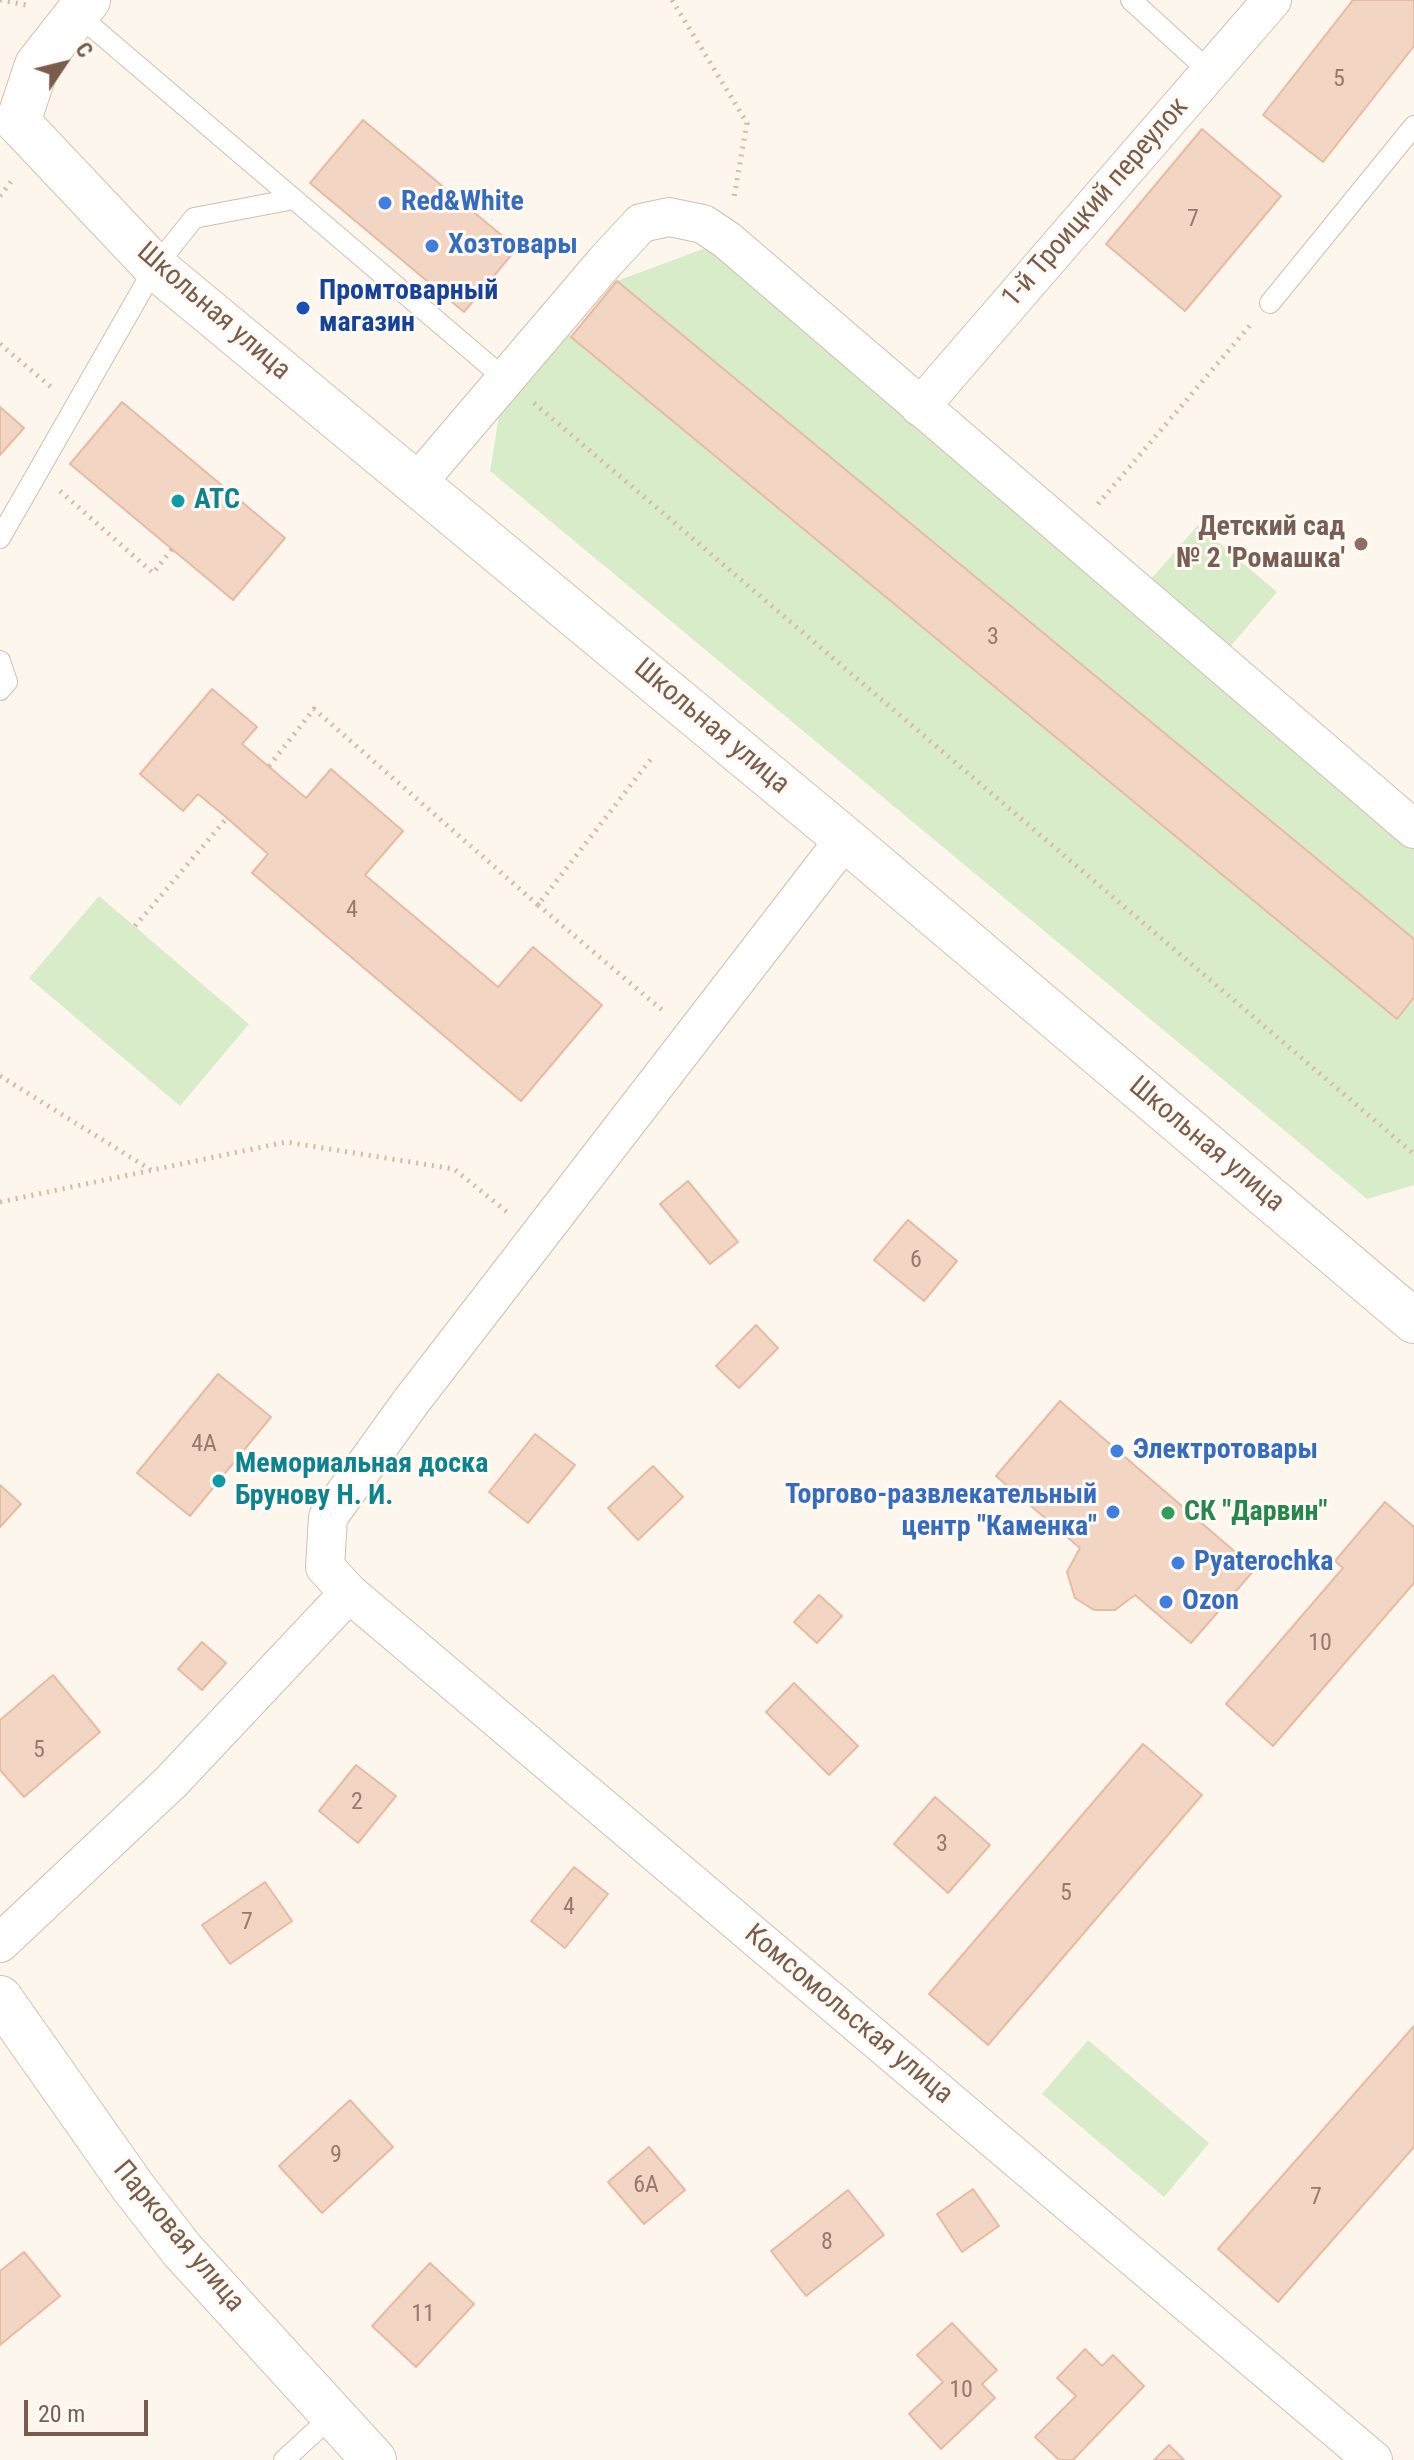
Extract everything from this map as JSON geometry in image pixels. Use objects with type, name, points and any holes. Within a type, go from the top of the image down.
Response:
[{"type":"main road","points":[[9,130],[37,65],[82,7]]},
{"type":"main road","name":"Школьная улица","points":[[9,130],[155,267],[845,839],[1414,1321]]},
{"type":"main road","name":"Парковая улица","points":[[0,1998],[133,2187],[172,2237],[374,2460]]},
{"type":"street","name":"1-й Троицкий переулок","points":[[920,407],[1272,0]]},
{"type":"street","points":[[416,484],[641,223],[669,217],[703,224],[727,240],[1414,829]]},
{"type":"street","points":[[0,1943],[171,1782],[337,1580],[328,1517],[410,1403],[845,839]]},
{"type":"street","name":"Комсомольская улица","points":[[337,1580],[1373,2460]]},
{"type":"lane","points":[[1131,0],[1210,72]]},
{"type":"lane","points":[[82,7],[294,199],[505,379]]},
{"type":"lane","points":[[1270,303],[1414,126]]},
{"type":"lane","points":[[0,538],[155,267],[194,218],[294,199]]},
{"type":"lane","points":[[0,661],[7,682],[0,690]]},
{"type":"lane","points":[[284,2460],[333,2415]]},
{"type":"path","points":[[672,0],[747,123],[727,240]]},
{"type":"path","points":[[0,196],[13,179]]},
{"type":"path","points":[[1071,536],[1270,303]]},
{"type":"path","points":[[0,344],[76,408]]},
{"type":"path","points":[[505,379],[1414,1154]]},
{"type":"path","points":[[38,472],[153,573],[172,549]]},
{"type":"path","points":[[269,766],[314,709],[693,1036]]},
{"type":"path","points":[[538,905],[654,755]]},
{"type":"path","points":[[135,926],[227,818]]},
{"type":"path","points":[[0,1076],[152,1170]]},
{"type":"path","points":[[0,1202],[286,1142],[454,1169],[539,1237]]},
{"type":"green space","points":[[727,240],[1139,593],[1198,525],[1277,592],[1218,661],[1414,829],[1414,939],[617,281]]},
{"type":"green space","points":[[554,322],[1396,1018],[1414,997],[1414,1185],[1367,1199],[490,471],[505,379]]},
{"type":"green space","points":[[99,896],[249,1024],[180,1106],[29,978]]},
{"type":"green space","points":[[1088,2040],[1209,2143],[1164,2197],[1042,2094]]},
{"type":"building","points":[[1353,0],[1414,0],[1414,46],[1323,162],[1263,115]]},
{"type":"building","points":[[363,120],[517,248],[464,312],[310,183]]},
{"type":"building","points":[[1202,129],[1281,196],[1185,311],[1106,244]]},
{"type":"building","points":[[617,281],[1414,939],[1414,997],[1397,1019],[571,337]]},
{"type":"building","name":"АТС","points":[[122,402],[285,538],[233,600],[70,464]]},
{"type":"building","points":[[0,407],[24,428],[0,455]]},
{"type":"building","points":[[212,689],[257,727],[242,744],[306,798],[331,769],[403,831],[365,875],[498,987],[533,947],[602,1005],[521,1101],[252,873],[268,854],[227,818],[198,794],[183,811],[140,774]]},
{"type":"building","points":[[688,1181],[738,1242],[710,1264],[660,1204]]},
{"type":"building","points":[[908,1220],[957,1261],[924,1301],[874,1260]]},
{"type":"building","points":[[756,1325],[778,1348],[739,1388],[716,1366]]},
{"type":"building","points":[[218,1374],[271,1417],[190,1516],[137,1473]]},
{"type":"building","name":"Торгово-развлекательный центр \"Каменка\"","points":[[1060,1401],[1255,1569],[1191,1643],[1135,1595],[1115,1610],[1094,1610],[1075,1598],[1067,1572],[1080,1548],[996,1476]]},
{"type":"building","points":[[535,1434],[575,1465],[528,1523],[489,1492]]},
{"type":"building","points":[[653,1466],[683,1497],[638,1540],[608,1508]]},
{"type":"building","points":[[0,1485],[21,1504],[0,1527]]},
{"type":"building","points":[[1385,1502],[1414,1527],[1414,1583],[1273,1746],[1226,1704],[1343,1568],[1335,1561]]},
{"type":"building","points":[[819,1595],[842,1616],[817,1643],[794,1622]]},
{"type":"building","points":[[202,1642],[226,1663],[202,1690],[178,1669]]},
{"type":"building","points":[[53,1675],[100,1732],[24,1797],[0,1770],[0,1720]]},
{"type":"building","points":[[794,1683],[858,1746],[829,1775],[766,1712]]},
{"type":"building","points":[[1143,1744],[1202,1795],[988,2045],[929,1994]]},
{"type":"building","points":[[356,1765],[396,1796],[358,1843],[319,1811]]},
{"type":"building","points":[[935,1797],[990,1845],[948,1893],[894,1844]]},
{"type":"building","points":[[574,1867],[608,1894],[565,1948],[531,1921]]},
{"type":"building","points":[[265,1882],[292,1921],[230,1964],[202,1925]]},
{"type":"building","points":[[1414,2026],[1414,2147],[1278,2302],[1218,2249]]},
{"type":"building","points":[[350,2100],[393,2147],[322,2213],[279,2166]]},
{"type":"building","points":[[649,2147],[685,2190],[644,2224],[608,2182]]},
{"type":"building","points":[[973,2189],[999,2226],[962,2252],[937,2214]]},
{"type":"building","points":[[848,2190],[884,2235],[806,2296],[771,2251]]},
{"type":"building","points":[[24,2252],[60,2296],[0,2345],[0,2271]]},
{"type":"building","points":[[430,2263],[474,2304],[416,2367],[372,2326]]},
{"type":"building","points":[[952,2323],[997,2370],[982,2384],[995,2398],[941,2449],[909,2414],[943,2382],[917,2355]]},
{"type":"building","points":[[1085,2349],[1102,2366],[1113,2355],[1144,2386],[1073,2460],[1059,2460],[1035,2437],[1076,2396],[1057,2378]]},
{"type":"building","points":[[1169,2445],[1184,2460],[1154,2460]]},
{"type":"place","name":"Red&White","points":[[385,203]]},
{"type":"place","name":"Хозтовары","points":[[432,246]]},
{"type":"place","name":"Промтоварный магазин","points":[[303,308]]},
{"type":"place","name":"АТС","points":[[178,501]]},
{"type":"place","name":"Детский сад № 2 'Ромашка'","points":[[1361,544]]},
{"type":"place","name":"Электротовары","points":[[1117,1451]]},
{"type":"place","name":"Мемориальная доска Брунову Н. И.","points":[[219,1481]]},
{"type":"place","name":"Торгово-развлекательный центр \"Каменка\"","points":[[1113,1512]]},
{"type":"place","name":"СК \"Дарвин\"","points":[[1168,1513]]},
{"type":"place","name":"Pyaterochka","points":[[1178,1563]]},
{"type":"place","name":"Ozon","points":[[1166,1602]]}]
